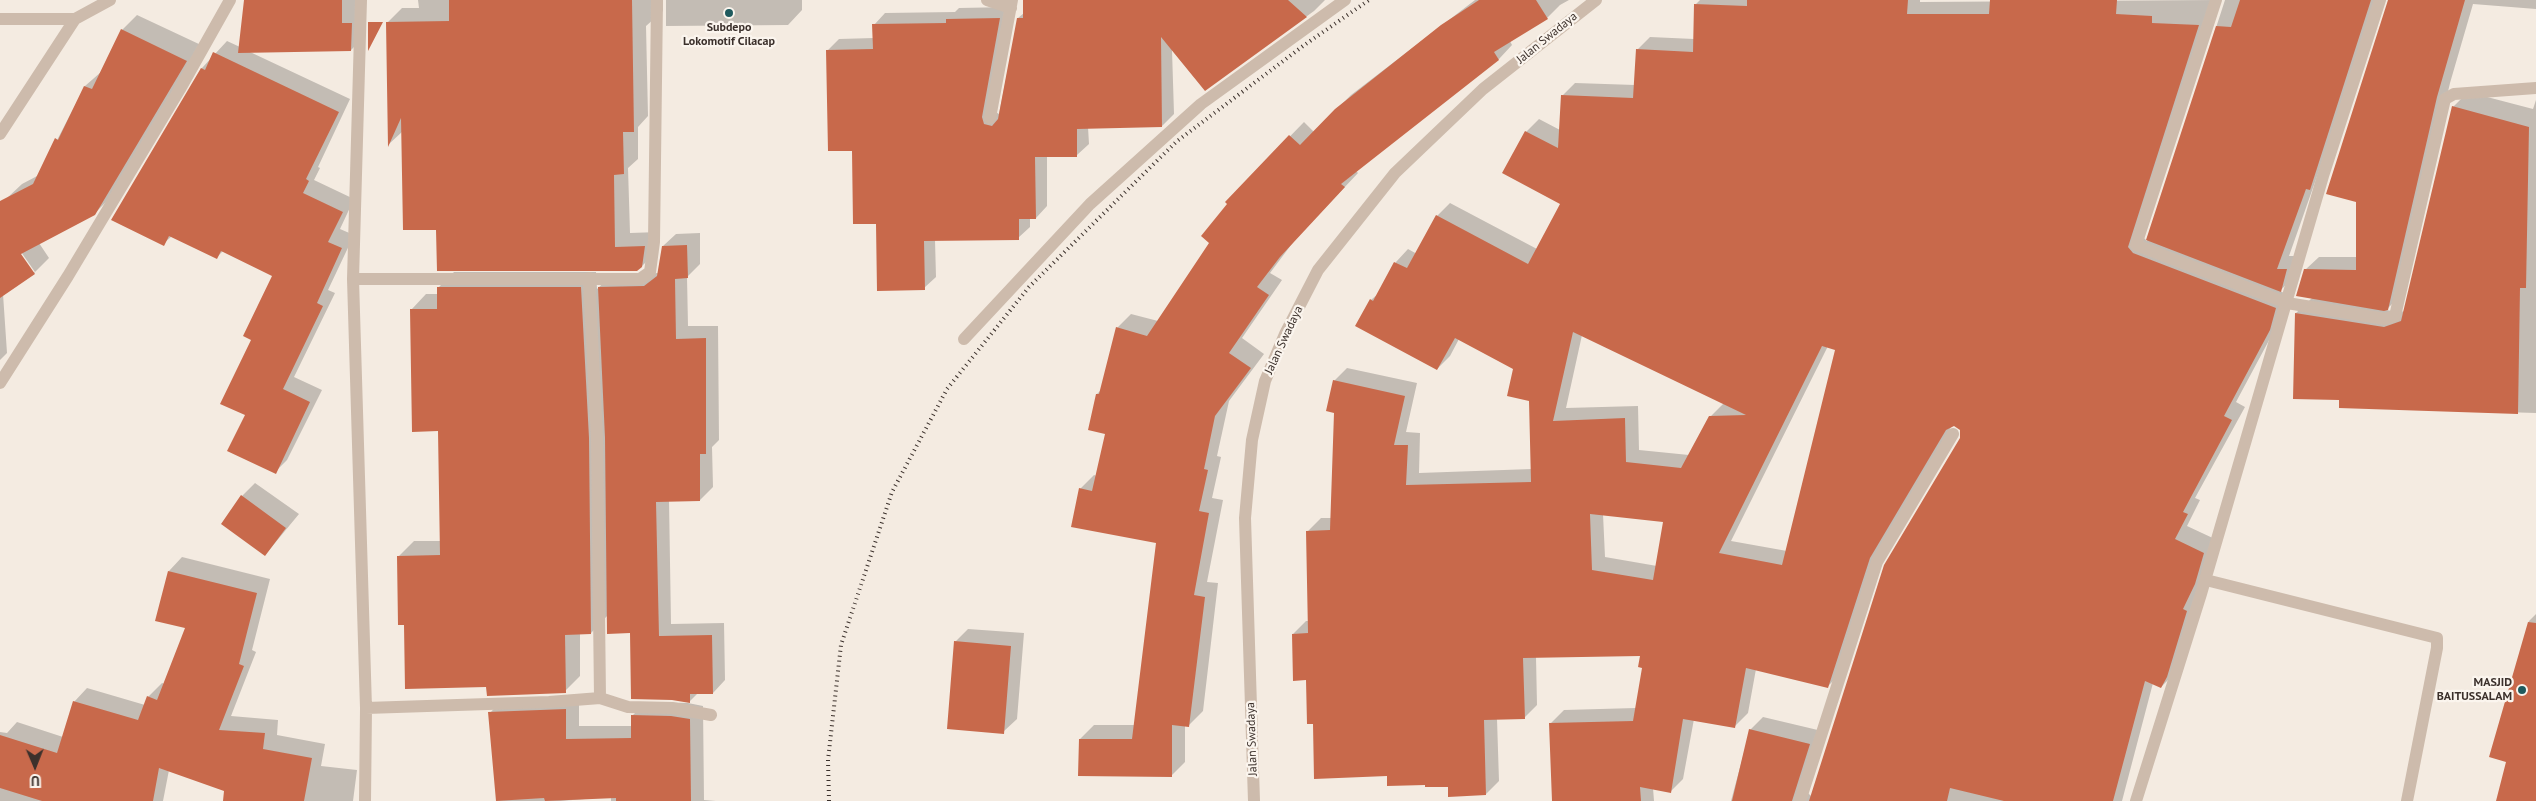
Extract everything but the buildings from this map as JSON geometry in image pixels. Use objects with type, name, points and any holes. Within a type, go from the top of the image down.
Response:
[{"type":"street","points":[[0,134],[75,19],[110,0]]},
{"type":"street","points":[[0,383],[73,268],[180,89],[230,0]]},
{"type":"street","points":[[361,0],[353,279],[366,708],[365,801]]},
{"type":"street","points":[[353,279],[640,278],[650,272],[654,242],[657,0]]},
{"type":"street","points":[[987,0],[1012,4],[990,118]]},
{"type":"street","points":[[964,339],[1090,204],[1201,104],[1345,0]]},
{"type":"street","name":"Jalan Swadaya","points":[[1254,801],[1245,518],[1252,440],[1265,381],[1318,270],[1395,173],[1483,89],[1596,0]]},
{"type":"street","points":[[2216,0],[2136,245],[2287,302],[2385,320],[2396,316],[2445,99],[2454,94],[2536,88]]},
{"type":"street","points":[[2136,801],[2206,580],[2323,176],[2380,0]]},
{"type":"street","points":[[0,19],[75,19]]},
{"type":"street","points":[[589,278],[597,438],[600,698]]},
{"type":"street","points":[[1800,801],[1877,562],[1953,434]]},
{"type":"street","points":[[2206,580],[2437,638],[2437,648],[2406,801]]},
{"type":"street","points":[[366,708],[549,702],[600,698],[628,707],[672,708],[711,715]]},
{"type":"railway","points":[[829,801],[828,760],[841,645],[892,492],[947,389],[1029,287],[1176,142],[1303,46],[1369,0]]},
{"type":"place","name":"Subdepo Lokomotif Cilacap","points":[[729,13]]},
{"type":"place","name":"MASJID BAITUSSALAM","points":[[2522,690]]}]
